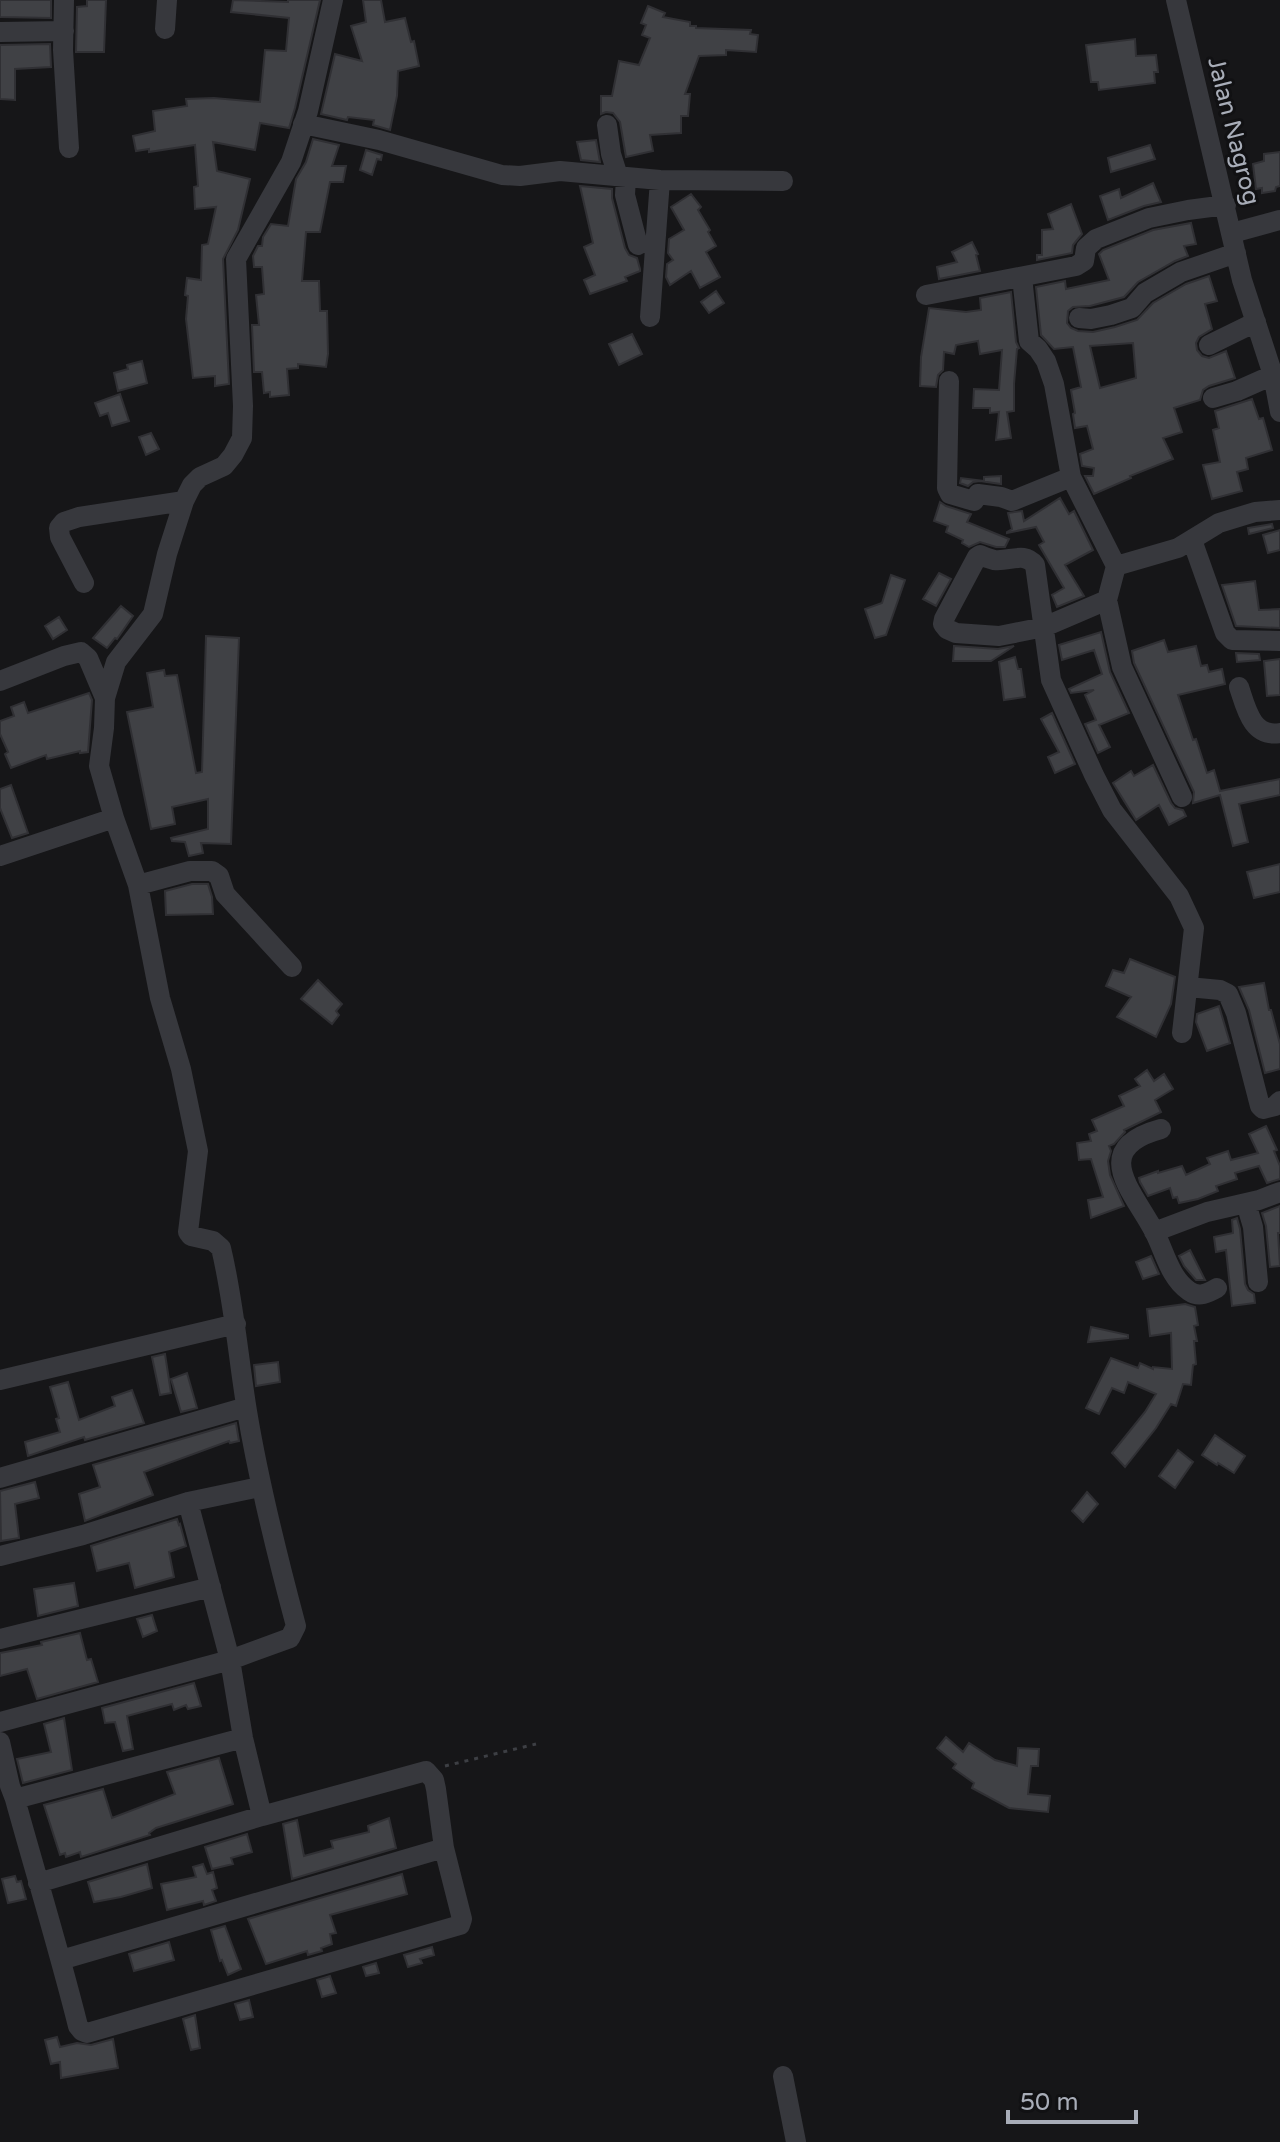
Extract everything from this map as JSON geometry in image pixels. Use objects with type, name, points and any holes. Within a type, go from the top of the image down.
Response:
[{"type":"street","points":[[64,0],[63,50],[69,148]]},
{"type":"street","points":[[165,29],[167,0]]},
{"type":"street","points":[[0,1722],[230,1660],[290,1638],[296,1626],[260,1487],[236,1324],[221,1248],[213,1241],[191,1236],[188,1232],[198,1151],[181,1069],[160,998],[138,885],[99,764],[105,698],[116,662],[153,614],[184,501],[200,477],[224,466],[242,438],[236,259],[291,162],[324,47],[333,0]]},
{"type":"street","name":"Jalan Nagrog","points":[[1176,0],[1242,280],[1273,375],[1280,412]]},
{"type":"street","points":[[0,32],[64,31]]},
{"type":"street","points":[[303,124],[379,140],[502,175],[560,171],[660,180],[783,181]]},
{"type":"street","points":[[607,125],[611,154],[622,176],[638,245]]},
{"type":"street","points":[[650,317],[660,180]]},
{"type":"street","points":[[926,295],[1079,265],[1085,258],[1086,248],[1096,239],[1149,218],[1226,205]]},
{"type":"street","points":[[1079,318],[1101,317],[1132,308],[1145,293],[1280,220]]},
{"type":"street","points":[[1022,277],[1029,341],[1046,361],[1054,384],[1071,477],[1116,566],[1107,600],[1122,667],[1182,797]]},
{"type":"street","points":[[1209,345],[1256,322]]},
{"type":"street","points":[[1213,398],[1273,375]]},
{"type":"street","points":[[949,381],[947,488],[950,494],[974,501],[978,494],[1012,501],[1071,477]]},
{"type":"street","points":[[84,583],[60,537],[59,528],[64,522],[184,501]]},
{"type":"street","points":[[1116,566],[1178,548],[1219,523],[1255,512],[1280,510]]},
{"type":"street","points":[[1192,540],[1225,633],[1232,640],[1280,641]]},
{"type":"street","points":[[1107,600],[1044,627],[999,636],[956,633],[943,624],[980,555],[992,560],[1026,556],[1035,565],[1044,627],[1051,680],[1112,810],[1179,896],[1194,928],[1182,1033]]},
{"type":"street","points":[[0,681],[81,652],[86,655],[105,698]]},
{"type":"street","points":[[1239,687],[1251,720],[1264,732],[1280,733]]},
{"type":"street","points":[[0,856],[114,818]]},
{"type":"street","points":[[138,885],[190,871],[212,871],[219,876],[228,898],[292,967]]},
{"type":"street","points":[[1188,987],[1220,990],[1228,994],[1236,1013],[1260,1106],[1263,1109],[1280,1101]]},
{"type":"street","points":[[1161,1129],[1143,1134],[1128,1145],[1121,1160],[1123,1180],[1154,1232],[1174,1275],[1186,1289],[1199,1295],[1217,1288]]},
{"type":"street","points":[[1154,1232],[1207,1212],[1280,1192]]},
{"type":"street","points":[[1246,1203],[1253,1227],[1258,1282]]},
{"type":"street","points":[[0,1380],[236,1324]]},
{"type":"street","points":[[0,1478],[246,1407]]},
{"type":"street","points":[[0,1556],[83,1535],[188,1502],[260,1487]]},
{"type":"street","points":[[188,1502],[230,1660],[243,1738],[262,1816]]},
{"type":"street","points":[[0,1639],[211,1587]]},
{"type":"street","points":[[8,1791],[243,1738]]},
{"type":"street","points":[[0,1742],[8,1791],[61,1960],[78,2026],[87,2033],[462,1922],[444,1848],[434,1780],[426,1771],[38,1883]]},
{"type":"street","points":[[61,1960],[444,1848]]},
{"type":"street","points":[[783,2076],[796,2142]]},
{"type":"path","points":[[426,1771],[536,1744]]},
{"type":"building","points":[[0,0],[51,0],[51,18],[0,17]]},
{"type":"building","points":[[87,0],[106,0],[104,52],[76,52],[77,7],[87,6]]},
{"type":"building","points":[[233,0],[320,0],[289,128],[260,123],[255,150],[213,142],[217,171],[250,179],[238,230],[223,259],[229,384],[215,386],[215,376],[193,378],[186,319],[188,296],[185,295],[187,278],[201,280],[202,245],[208,244],[216,207],[195,209],[194,187],[198,186],[195,145],[136,151],[133,136],[155,131],[153,111],[187,106],[186,99],[260,102],[265,50],[286,51],[289,18],[231,12]]},
{"type":"building","points":[[363,0],[381,0],[385,22],[405,18],[411,42],[414,41],[419,66],[398,71],[390,130],[373,125],[374,120],[348,117],[347,120],[321,114],[335,54],[362,61],[351,26],[366,22]]},
{"type":"building","points":[[648,6],[665,13],[663,17],[690,22],[690,26],[696,28],[751,30],[750,34],[758,35],[756,52],[726,50],[726,55],[699,56],[685,94],[690,94],[688,116],[681,116],[681,133],[650,135],[653,151],[626,157],[620,122],[613,113],[601,114],[601,96],[612,96],[619,61],[639,65],[650,38],[642,35],[646,25],[641,23]]},
{"type":"building","points":[[1135,39],[1136,56],[1156,55],[1158,72],[1154,72],[1155,83],[1099,90],[1098,82],[1091,82],[1086,45]]},
{"type":"building","points":[[50,44],[51,67],[15,69],[15,100],[0,99],[0,45]]},
{"type":"building","points":[[313,139],[339,145],[332,166],[346,166],[343,182],[330,182],[320,232],[306,232],[302,281],[319,281],[320,311],[327,311],[326,367],[298,364],[298,368],[287,369],[289,395],[270,397],[270,392],[264,393],[262,372],[254,372],[252,325],[259,325],[256,295],[264,294],[262,267],[254,267],[253,256],[258,246],[262,246],[263,237],[271,224],[288,226],[296,179],[306,162]]},
{"type":"building","points":[[596,140],[600,162],[581,160],[577,142]]},
{"type":"building","points":[[1150,145],[1155,159],[1111,172],[1108,158]]},
{"type":"building","points":[[366,150],[382,155],[381,160],[377,159],[372,175],[360,170]]},
{"type":"building","points":[[1280,152],[1280,186],[1275,191],[1262,193],[1262,188],[1256,189],[1253,164],[1264,161],[1264,154]]},
{"type":"building","points":[[1153,183],[1161,202],[1108,220],[1100,196],[1119,189],[1121,198]]},
{"type":"building","points":[[580,186],[612,189],[625,248],[629,255],[637,258],[640,269],[625,277],[627,281],[590,294],[584,280],[595,275],[584,247],[593,243]]},
{"type":"building","points":[[691,194],[701,207],[698,210],[716,246],[706,252],[720,277],[700,288],[691,271],[670,285],[666,277],[667,264],[673,260],[668,253],[669,239],[684,230],[671,207]]},
{"type":"building","points":[[1071,204],[1082,234],[1073,245],[1072,253],[1037,260],[1037,255],[1042,255],[1042,230],[1053,229],[1048,214]]},
{"type":"building","points":[[1191,223],[1196,244],[1184,246],[1188,256],[1138,282],[1124,297],[1073,307],[1068,311],[1067,323],[1078,331],[1093,332],[1137,320],[1153,303],[1186,284],[1209,276],[1217,301],[1205,304],[1212,329],[1199,337],[1197,350],[1209,358],[1226,351],[1235,378],[1209,386],[1203,390],[1200,400],[1174,408],[1182,432],[1163,438],[1173,459],[1094,494],[1085,476],[1093,476],[1094,468],[1082,466],[1080,454],[1093,449],[1087,426],[1075,428],[1073,414],[1071,390],[1081,387],[1073,347],[1054,349],[1041,335],[1036,287],[1065,281],[1066,289],[1109,280],[1099,254],[1153,230]],"holes":[[[1133,343],[1136,378],[1100,388],[1090,346]]]},
{"type":"building","points":[[972,242],[978,254],[980,271],[939,279],[937,267],[957,262],[952,252]]},
{"type":"building","points":[[716,291],[724,303],[709,313],[701,302]]},
{"type":"building","points":[[1011,292],[1019,348],[1014,411],[1007,412],[1011,438],[996,440],[999,412],[990,413],[990,408],[973,408],[974,389],[999,390],[1002,350],[980,354],[978,341],[956,345],[954,354],[944,352],[943,370],[938,375],[936,387],[920,386],[921,357],[929,308],[966,312],[981,310],[980,298]]},
{"type":"building","points":[[632,334],[642,354],[619,365],[609,344]]},
{"type":"building","points":[[142,361],[147,383],[118,391],[114,373]]},
{"type":"building","points":[[120,394],[129,421],[112,426],[108,413],[100,416],[95,403]]},
{"type":"building","points":[[1252,399],[1259,419],[1263,418],[1272,450],[1246,458],[1248,469],[1237,472],[1242,491],[1212,499],[1203,465],[1220,462],[1213,430],[1219,428],[1215,411]]},
{"type":"building","points":[[151,433],[159,449],[146,455],[139,437]]},
{"type":"building","points":[[1001,476],[1001,484],[980,481],[968,486],[960,483],[961,478],[984,481],[984,477]]},
{"type":"building","points":[[1060,498],[1069,514],[1074,511],[1093,550],[1065,565],[1084,596],[1057,607],[1052,595],[1064,588],[1039,545],[1044,542],[1036,527],[1007,532],[1012,529],[1008,513],[1022,511],[1024,521]]},
{"type":"building","points":[[940,502],[971,514],[967,522],[1009,539],[1005,547],[980,542],[969,547],[962,543],[963,540],[946,532],[948,526],[934,521]]},
{"type":"building","points":[[1272,524],[1273,528],[1249,534],[1248,528]]},
{"type":"building","points":[[1280,530],[1280,550],[1268,553],[1263,535]]},
{"type":"building","points":[[939,573],[951,579],[936,606],[923,599]]},
{"type":"building","points":[[891,575],[905,580],[886,635],[875,638],[865,609],[882,603]]},
{"type":"building","points":[[1255,581],[1259,610],[1280,609],[1280,628],[1236,626],[1222,585]]},
{"type":"building","points":[[121,606],[133,616],[107,648],[93,638]]},
{"type":"building","points":[[59,617],[67,630],[53,639],[45,626]]},
{"type":"building","points":[[1101,632],[1110,672],[1129,713],[1099,725],[1110,747],[1098,753],[1085,724],[1096,720],[1085,695],[1094,690],[1071,693],[1069,689],[1102,674],[1094,650],[1062,660],[1059,645]]},
{"type":"building","points":[[206,636],[239,638],[231,844],[201,843],[203,853],[189,856],[185,842],[172,841],[171,838],[208,829],[208,799],[172,807],[175,824],[151,829],[127,712],[153,707],[147,673],[164,670],[165,676],[177,675],[196,773],[202,772]]},
{"type":"building","points":[[1164,640],[1168,652],[1196,646],[1201,666],[1207,665],[1209,672],[1222,669],[1225,684],[1178,695],[1207,773],[1214,770],[1220,791],[1280,779],[1280,795],[1239,804],[1248,842],[1233,846],[1220,795],[1193,803],[1194,792],[1134,663],[1132,651]]},
{"type":"building","points":[[954,646],[998,649],[1014,646],[991,661],[953,661]]},
{"type":"building","points":[[1236,653],[1259,654],[1260,660],[1237,662]]},
{"type":"building","points":[[1015,657],[1018,669],[1021,669],[1025,697],[1004,700],[999,662]]},
{"type":"building","points":[[1280,659],[1280,695],[1267,696],[1264,661]]},
{"type":"building","points":[[89,693],[92,700],[88,752],[47,759],[46,755],[11,768],[0,734],[0,721],[14,716],[11,707],[24,702],[28,713]]},
{"type":"building","points":[[1052,713],[1075,764],[1055,773],[1048,757],[1059,752],[1041,719]]},
{"type":"building","points":[[1153,765],[1171,803],[1183,810],[1186,816],[1169,825],[1159,805],[1136,820],[1113,783],[1131,771],[1134,776]]},
{"type":"building","points":[[11,785],[28,833],[12,838],[0,808],[0,789]]},
{"type":"building","points":[[1280,864],[1280,892],[1254,898],[1247,872]]},
{"type":"building","points":[[192,884],[208,884],[213,914],[166,915],[165,891]]},
{"type":"building","points":[[1130,959],[1175,977],[1171,1004],[1156,1037],[1117,1017],[1131,997],[1106,986],[1113,970],[1124,973]]},
{"type":"building","points":[[318,980],[342,1004],[332,1024],[301,999]]},
{"type":"building","points":[[1264,983],[1280,1044],[1280,1069],[1265,1073],[1249,1010],[1239,987]]},
{"type":"building","points":[[1219,1006],[1230,1043],[1207,1051],[1196,1022],[1197,1014]]},
{"type":"building","points":[[1147,1070],[1154,1081],[1164,1074],[1173,1089],[1155,1100],[1161,1112],[1124,1130],[1109,1146],[1110,1175],[1124,1206],[1091,1218],[1088,1200],[1103,1197],[1091,1159],[1079,1160],[1077,1143],[1091,1141],[1089,1134],[1097,1131],[1092,1120],[1124,1106],[1119,1096],[1140,1086],[1135,1079]]},
{"type":"building","points":[[1266,1126],[1277,1150],[1274,1151],[1280,1166],[1280,1179],[1267,1183],[1259,1166],[1235,1173],[1237,1179],[1216,1186],[1218,1191],[1179,1203],[1177,1197],[1173,1198],[1170,1188],[1148,1196],[1140,1182],[1139,1178],[1182,1166],[1186,1175],[1210,1164],[1207,1158],[1228,1151],[1231,1160],[1258,1153],[1249,1134]]},
{"type":"building","points":[[1280,1206],[1280,1266],[1270,1267],[1262,1213]]},
{"type":"building","points":[[1237,1218],[1245,1284],[1254,1294],[1255,1303],[1232,1306],[1226,1250],[1216,1252],[1214,1237],[1233,1233],[1232,1220]]},
{"type":"building","points":[[1190,1250],[1205,1280],[1196,1280],[1179,1256]]},
{"type":"building","points":[[1151,1256],[1159,1274],[1143,1279],[1136,1262]]},
{"type":"building","points":[[1185,1304],[1195,1307],[1198,1325],[1194,1326],[1196,1364],[1193,1365],[1191,1385],[1183,1384],[1176,1406],[1171,1404],[1125,1467],[1112,1453],[1156,1394],[1128,1382],[1124,1393],[1112,1388],[1099,1414],[1086,1408],[1111,1358],[1138,1368],[1140,1363],[1153,1369],[1172,1369],[1171,1333],[1150,1336],[1147,1309]]},
{"type":"building","points":[[1091,1327],[1128,1335],[1128,1338],[1088,1342]]},
{"type":"building","points":[[165,1354],[171,1393],[160,1395],[152,1357]]},
{"type":"building","points":[[278,1362],[280,1382],[256,1386],[254,1365]]},
{"type":"building","points":[[187,1373],[197,1408],[181,1412],[171,1379]]},
{"type":"building","points":[[68,1382],[79,1420],[115,1406],[112,1397],[132,1390],[144,1423],[85,1440],[84,1437],[28,1456],[25,1442],[60,1432],[50,1387]]},
{"type":"building","points":[[236,1423],[239,1441],[229,1441],[144,1472],[153,1495],[85,1521],[79,1494],[100,1487],[93,1465]]},
{"type":"building","points":[[1215,1435],[1245,1456],[1234,1473],[1202,1455]]},
{"type":"building","points":[[1178,1450],[1193,1462],[1175,1488],[1159,1476]]},
{"type":"building","points":[[35,1482],[39,1498],[15,1504],[19,1538],[1,1541],[0,1491]]},
{"type":"building","points":[[1087,1492],[1098,1504],[1083,1522],[1072,1511]]},
{"type":"building","points":[[177,1519],[186,1546],[169,1552],[174,1577],[135,1588],[129,1563],[97,1571],[91,1546]]},
{"type":"building","points":[[74,1583],[78,1606],[38,1616],[34,1589]]},
{"type":"building","points":[[152,1615],[157,1631],[143,1637],[137,1619]]},
{"type":"building","points":[[80,1633],[87,1660],[91,1659],[98,1682],[37,1699],[27,1669],[0,1676],[0,1653],[42,1645],[41,1642]]},
{"type":"building","points":[[194,1683],[201,1706],[188,1709],[186,1705],[174,1710],[172,1704],[127,1716],[133,1749],[123,1751],[115,1722],[105,1723],[102,1708]]},
{"type":"building","points":[[64,1718],[72,1770],[23,1783],[17,1759],[51,1752],[44,1724]]},
{"type":"building","points":[[946,1737],[963,1752],[969,1743],[995,1760],[1017,1766],[1018,1748],[1039,1749],[1038,1766],[1031,1766],[1028,1794],[1050,1796],[1048,1812],[1009,1808],[972,1788],[974,1783],[953,1768],[956,1764],[937,1748]]},
{"type":"building","points":[[219,1758],[233,1804],[156,1828],[150,1835],[81,1857],[80,1852],[66,1857],[65,1853],[60,1855],[44,1805],[103,1789],[112,1818],[175,1794],[167,1772]]},
{"type":"building","points":[[389,1818],[396,1848],[292,1879],[283,1824],[297,1820],[304,1856],[333,1848],[331,1841],[369,1832],[368,1826]]},
{"type":"building","points":[[247,1834],[252,1852],[231,1858],[233,1864],[212,1869],[205,1847]]},
{"type":"building","points":[[147,1864],[152,1888],[94,1902],[88,1882]]},
{"type":"building","points":[[203,1864],[207,1874],[213,1872],[217,1888],[212,1890],[216,1901],[167,1910],[161,1884],[196,1877],[193,1867]]},
{"type":"building","points":[[402,1874],[407,1894],[330,1915],[336,1933],[330,1934],[332,1944],[321,1948],[322,1951],[308,1955],[307,1951],[266,1964],[248,1919]]},
{"type":"building","points":[[15,1876],[17,1882],[21,1881],[26,1899],[8,1903],[2,1879]]},
{"type":"building","points":[[225,1926],[241,1969],[228,1975],[220,1961],[211,1930]]},
{"type":"building","points":[[169,1942],[174,1960],[134,1971],[129,1954]]},
{"type":"building","points":[[432,1947],[434,1955],[408,1967],[404,1955]]},
{"type":"building","points":[[376,1963],[379,1973],[366,1976],[363,1967]]},
{"type":"building","points":[[330,1976],[336,1993],[322,1997],[317,1980]]},
{"type":"building","points":[[249,2000],[253,2017],[240,2020],[235,2004]]},
{"type":"building","points":[[195,2015],[200,2048],[191,2050],[183,2019]]},
{"type":"building","points":[[57,2037],[60,2047],[77,2043],[91,2045],[113,2039],[118,2068],[61,2078],[60,2062],[51,2064],[45,2040]]}]
